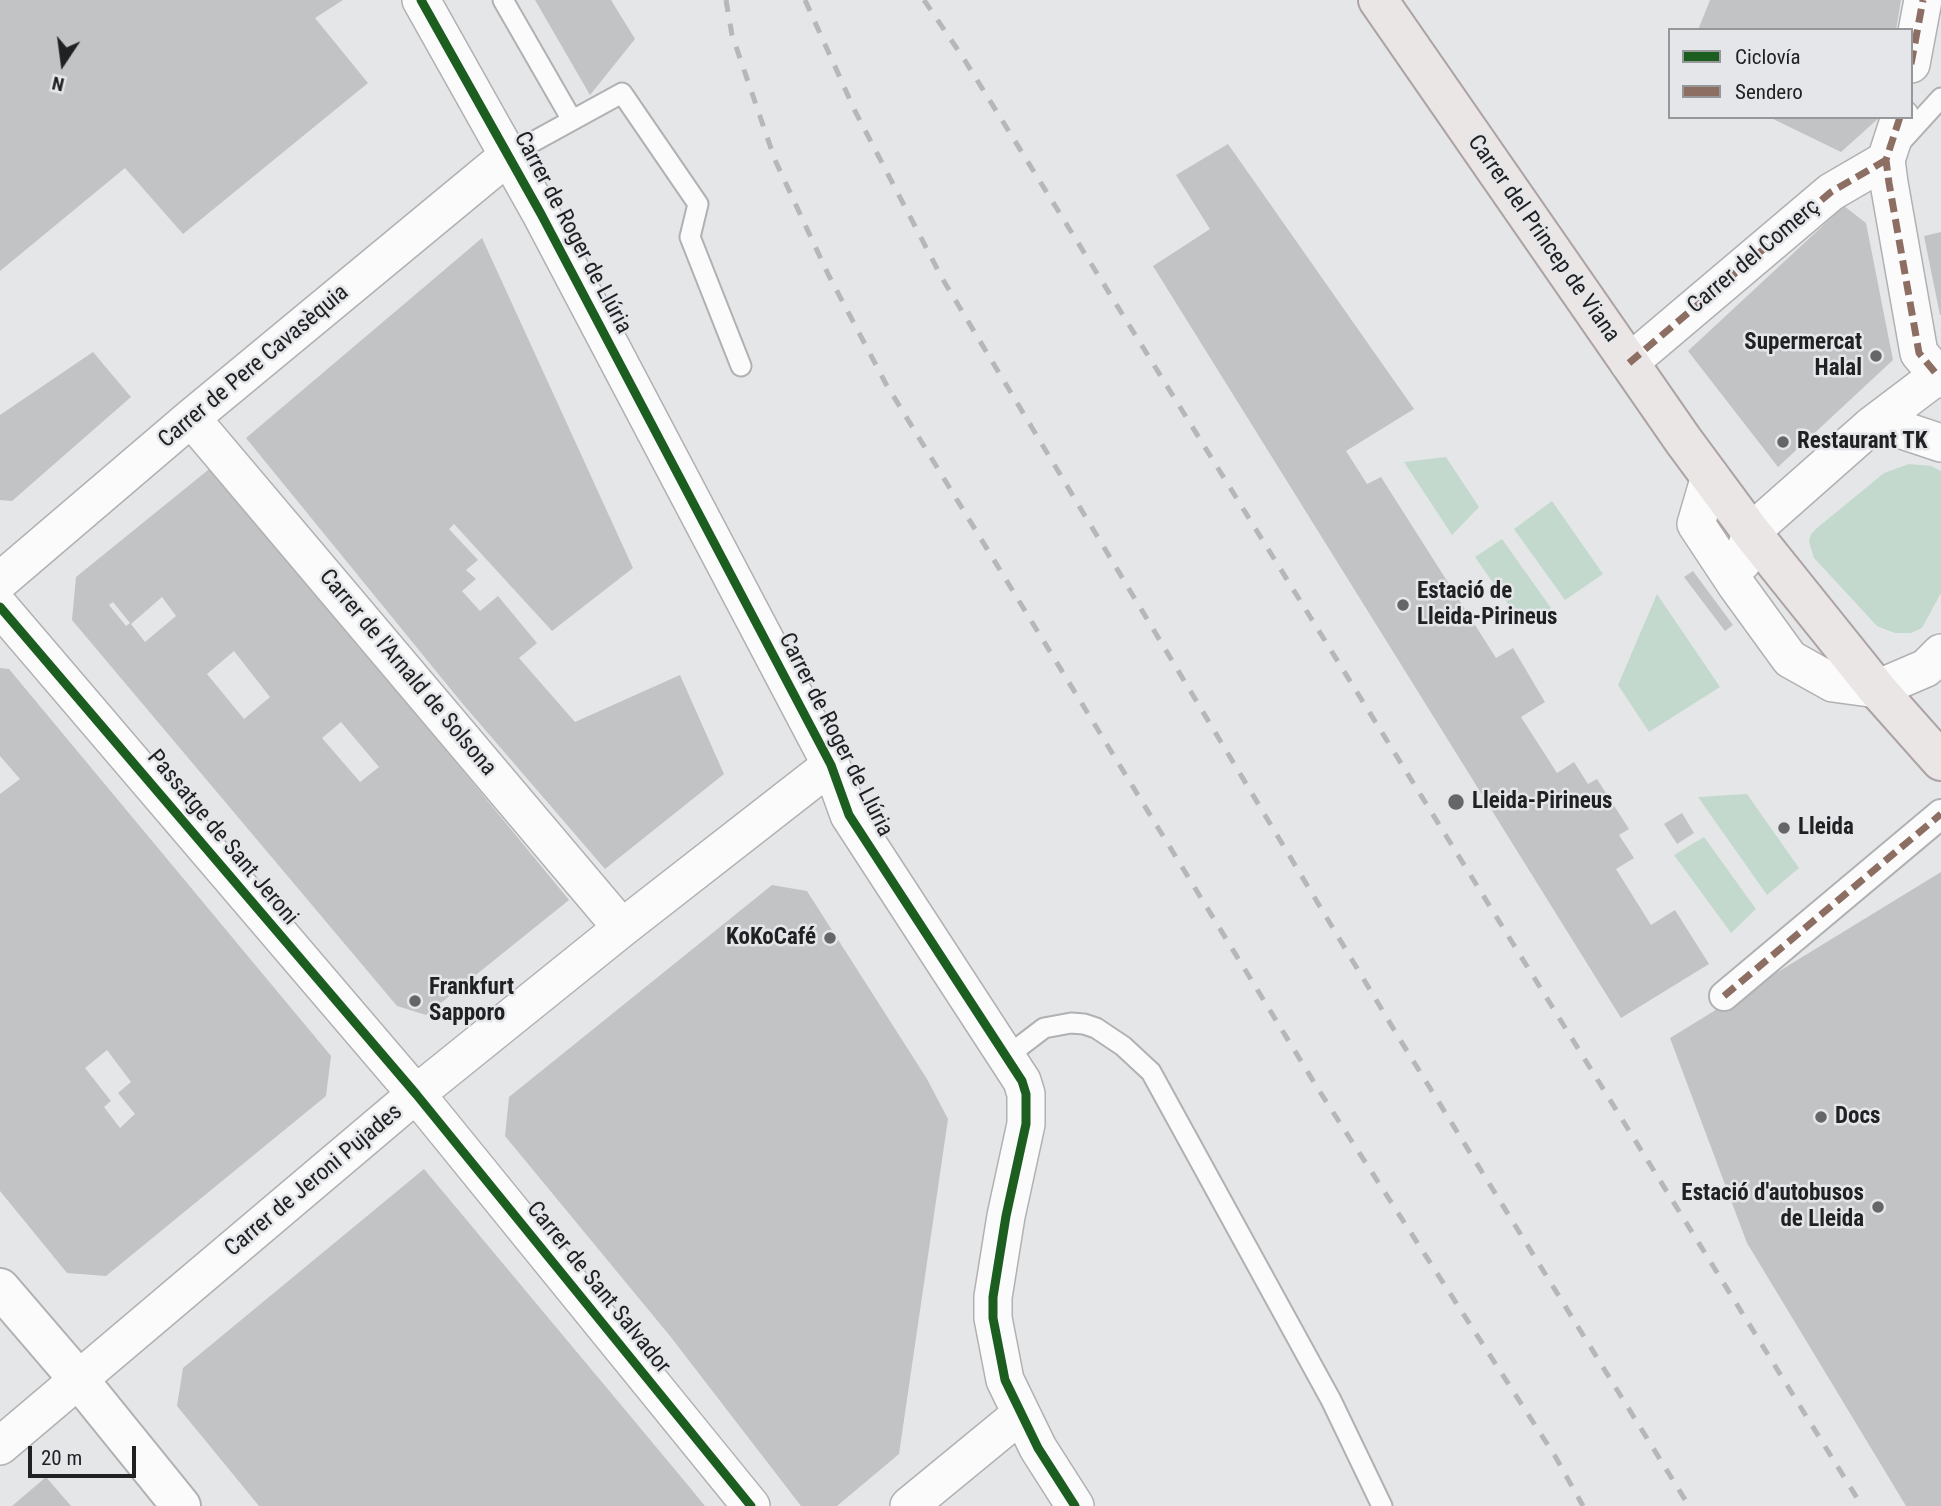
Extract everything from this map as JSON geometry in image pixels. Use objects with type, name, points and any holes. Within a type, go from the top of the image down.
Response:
[{"type":"main road","name":"Carrer del Princep de Viana","points":[[1378,0],[1710,477],[1877,689],[1941,761]]},
{"type":"main road","points":[[0,1288],[181,1506]]},
{"type":"street","name":"Carrer de Roger de Llúria","points":[[421,0],[509,155],[831,765],[849,815],[1022,1082],[1027,1105],[1026,1124],[1006,1216],[993,1297],[993,1318],[1005,1380],[1038,1448],[1075,1506]]},
{"type":"street","points":[[1913,53],[1923,0]]},
{"type":"street","points":[[1737,586],[1751,532],[1871,426],[1940,376],[1919,353],[1886,160],[1899,119]]},
{"type":"street","name":"Carrer de Pere Cavasèquia","points":[[0,581],[191,418],[509,155]]},
{"type":"street","name":"Carrer del Comerç","points":[[1629,363],[1831,192],[1886,160]]},
{"type":"street","name":"Carrer de l'Arnald de Solsona","points":[[191,418],[622,928]]},
{"type":"street","points":[[1871,426],[1893,427],[1941,443]]},
{"type":"street","points":[[1710,477],[1696,524],[1790,659],[1833,683],[1877,689],[1926,668],[1941,653]]},
{"type":"street","name":"Passatge de Sant Jeroni","points":[[0,607],[416,1094]]},
{"type":"street","name":"Carrer de Jeroni Pujades","points":[[0,1446],[416,1094],[622,928],[831,765]]},
{"type":"street","points":[[1724,996],[1941,814]]},
{"type":"street","name":"Carrer de Sant Salvador","points":[[416,1094],[751,1506]]},
{"type":"street","points":[[909,1506],[1021,1414]]},
{"type":"lane","points":[[503,0],[572,120]]},
{"type":"lane","points":[[509,155],[622,93],[698,204],[690,237],[741,366]]},
{"type":"lane","points":[[1886,160],[1941,98]]},
{"type":"lane","points":[[1006,1057],[1044,1028],[1071,1023],[1083,1024],[1096,1028],[1123,1046],[1151,1072],[1331,1400],[1382,1506]]},
{"type":"green space","points":[[1446,457],[1479,507],[1452,535],[1404,462]]},
{"type":"green space","points":[[1909,464],[1931,466],[1941,471],[1941,593],[1922,628],[1911,633],[1895,633],[1877,626],[1814,558],[1809,542],[1811,534],[1817,528],[1884,473]]},
{"type":"green space","points":[[1552,501],[1603,574],[1565,600],[1514,529]]},
{"type":"green space","points":[[1502,539],[1551,608],[1524,627],[1475,557]]},
{"type":"green space","points":[[1657,594],[1720,687],[1649,732],[1618,685]]},
{"type":"green space","points":[[1747,794],[1799,868],[1767,895],[1698,797]]},
{"type":"green space","points":[[1704,837],[1756,909],[1731,933],[1674,855]]},
{"type":"building","points":[[0,0],[343,0],[315,18],[368,83],[183,234],[125,168],[0,271]]},
{"type":"building","points":[[535,0],[611,0],[635,39],[590,95]]},
{"type":"building","points":[[1710,0],[1901,0],[1896,28],[1699,28]]},
{"type":"building","points":[[1773,119],[1878,119],[1841,152]]},
{"type":"building","name":"Estació de Lleida-Pirineus","points":[[1228,144],[1414,409],[1346,451],[1367,484],[1381,477],[1496,658],[1513,648],[1545,702],[1521,717],[1557,773],[1574,762],[1588,784],[1597,779],[1629,829],[1619,835],[1634,858],[1616,869],[1651,925],[1675,910],[1709,964],[1621,1018],[1153,266],[1210,229],[1176,175]]},
{"type":"building","points":[[1844,206],[1866,223],[1893,360],[1778,467],[1688,351]]},
{"type":"building","points":[[1941,232],[1941,315],[1940,315],[1924,236]]},
{"type":"building","points":[[482,238],[633,568],[552,631],[454,524],[449,529],[478,560],[466,570],[476,579],[462,591],[480,611],[498,596],[537,643],[519,658],[575,722],[680,675],[724,774],[605,869],[462,703],[246,438]]},
{"type":"building","points":[[93,352],[131,397],[12,501],[0,500],[0,415]]},
{"type":"building","points":[[213,466],[569,900],[426,1015],[397,1006],[72,620],[76,577]],"holes":[[[162,597],[176,616],[145,642],[131,624]],[[113,602],[130,623],[126,626],[109,605]],[[234,651],[270,697],[244,719],[207,674]],[[341,722],[379,767],[360,782],[322,738]]]},
{"type":"building","points":[[1693,571],[1733,625],[1725,631],[1684,577]]},
{"type":"building","points":[[0,668],[9,669],[331,1056],[326,1096],[106,1276],[67,1273],[0,1191],[0,794],[20,779],[0,756]],"holes":[[[107,1050],[131,1082],[118,1093],[135,1114],[120,1128],[104,1107],[111,1101],[85,1068]]]},
{"type":"building","points":[[1682,813],[1694,833],[1677,844],[1664,824]]},
{"type":"building","name":"Docs","points":[[1941,872],[1941,1506],[1906,1506],[1747,1243],[1670,1038]]},
{"type":"building","points":[[772,885],[807,891],[927,1079],[948,1119],[899,1454],[837,1506],[801,1506],[670,1336],[505,1136],[509,1097]]},
{"type":"building","points":[[424,1169],[705,1506],[259,1506],[177,1406],[183,1368]]},
{"type":"building","points":[[46,1477],[71,1506],[12,1506]]},
{"type":"railway","points":[[726,0],[732,35],[775,160],[828,274],[886,384],[1320,1092],[1555,1456],[1583,1506]]},
{"type":"railway","points":[[805,0],[855,111],[942,278],[1399,1038],[1689,1506]]},
{"type":"railway","points":[[924,0],[964,59],[1862,1506]]},
{"type":"marked path","points":[[1913,53],[1923,0]]},
{"type":"marked path","points":[[1899,119],[1886,160],[1889,183],[1919,353],[1938,376]]},
{"type":"marked path","points":[[1629,363],[1831,192],[1886,160]]},
{"type":"marked path","points":[[1724,996],[1941,814]]},
{"type":"cycle path","points":[[421,0],[541,214],[831,765],[849,815],[1022,1081],[1026,1094],[1026,1124],[1006,1216],[993,1297],[993,1318],[1005,1380],[1038,1448],[1075,1506]]},
{"type":"cycle path","points":[[0,607],[416,1094],[751,1506]]},
{"type":"place","name":"Supermercat Halal","points":[[1876,356]]},
{"type":"place","name":"Restaurant TK","points":[[1783,442]]},
{"type":"place","name":"Estació de Lleida-Pirineus","points":[[1403,605]]},
{"type":"place","name":"Lleida-Pirineus","points":[[1456,802]]},
{"type":"place","name":"Lleida","points":[[1784,828]]},
{"type":"place","name":"KoKoCafé","points":[[830,938]]},
{"type":"place","name":"Frankfurt Sapporo","points":[[415,1001]]},
{"type":"place","name":"Docs","points":[[1821,1117]]},
{"type":"place","name":"Estació d'autobusos de Lleida","points":[[1878,1207]]}]
